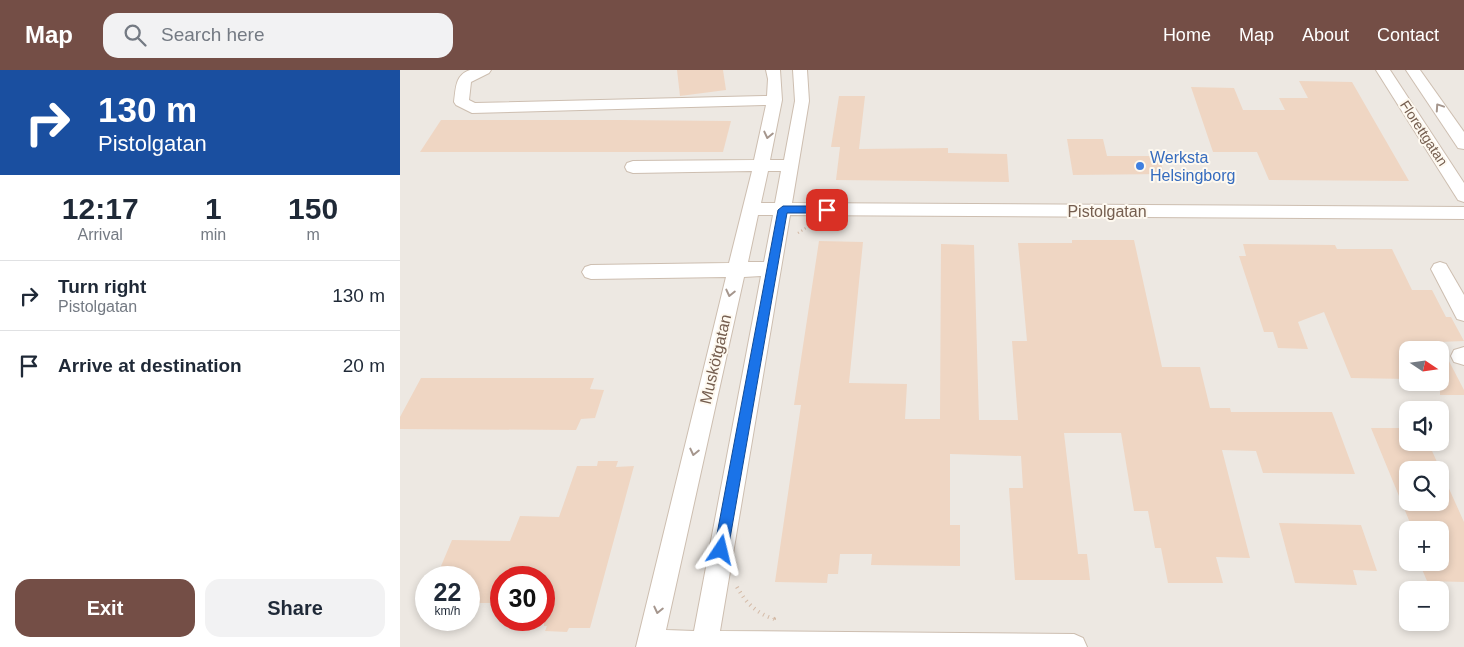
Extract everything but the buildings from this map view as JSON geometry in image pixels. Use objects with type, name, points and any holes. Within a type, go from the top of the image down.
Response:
[{"type":"street","points":[[484,70],[470,75],[464,80],[461,102],[465,106],[482,108],[775,100]]},
{"type":"street","name":"Muskötgatan","points":[[650,645],[775,100],[773,70]]},
{"type":"street","points":[[704,645],[802,101],[800,70]]},
{"type":"street","name":"Florettgatan","points":[[1383,70],[1464,196]]},
{"type":"street","name":"Florettgatan","points":[[1413,70],[1464,144]]},
{"type":"street","points":[[633,167],[791,165]]},
{"type":"street","name":"Pistolgatan","points":[[750,209],[1464,213]]},
{"type":"street","points":[[591,272],[772,269]]},
{"type":"street","points":[[1440,269],[1464,313]]},
{"type":"street","points":[[650,645],[1074,647]]},
{"type":"shaded area","points":[[400,70],[1464,70],[1464,647],[400,647]]},
{"type":"place","name":"Werksta Helsingborg","points":[[1140,166]]},
{"type":"route","points":[[721,550],[783,210],[827,210]]}]
